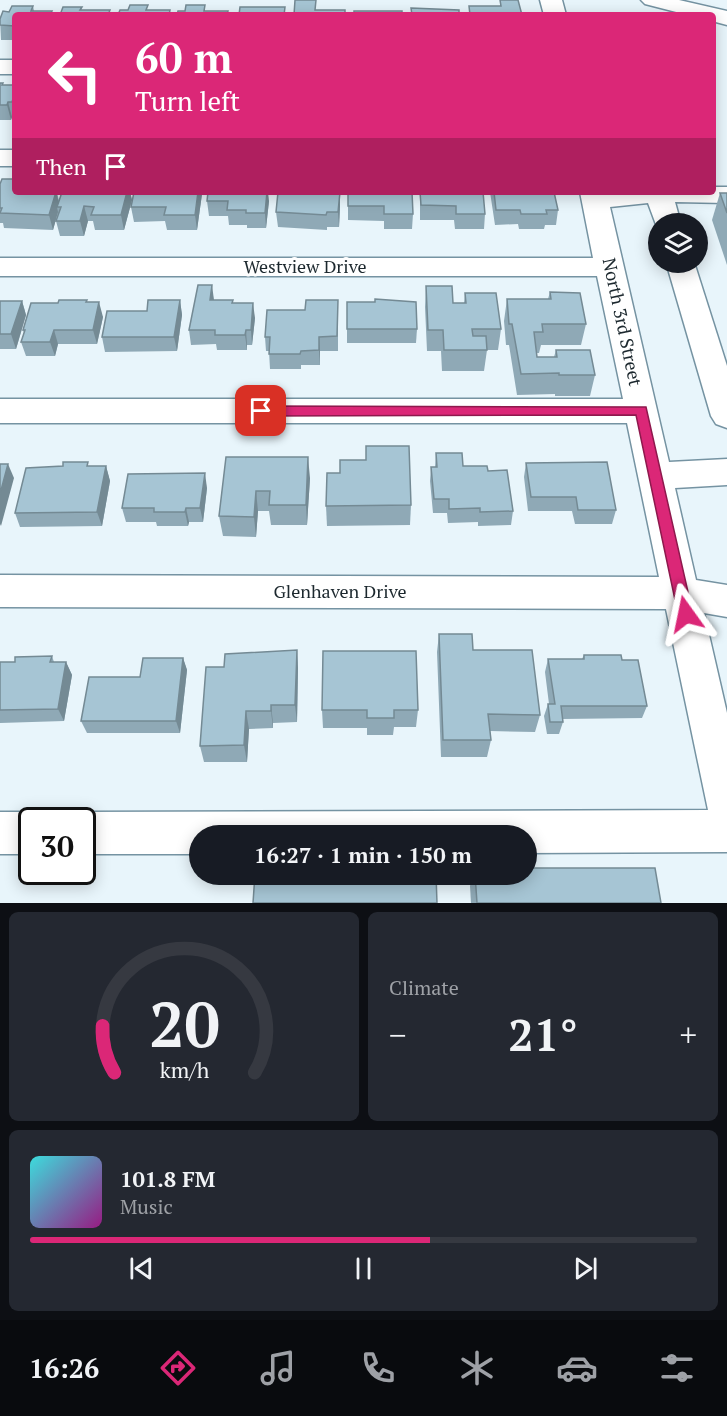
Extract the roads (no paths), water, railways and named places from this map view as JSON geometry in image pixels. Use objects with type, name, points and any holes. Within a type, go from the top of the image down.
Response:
[{"type":"street","points":[[652,0],[702,12]]},
{"type":"street","points":[[594,196],[626,195]]},
{"type":"street","points":[[659,195],[665,213]]},
{"type":"street","name":"North 3rd Street","points":[[594,196],[727,804]]},
{"type":"street","name":"Westview Drive","points":[[0,267],[610,267]]},
{"type":"street","points":[[683,273],[727,416]]},
{"type":"street","points":[[0,411],[641,411]]},
{"type":"street","points":[[655,476],[727,472]]},
{"type":"street","name":"Glenhaven Drive","points":[[0,591],[681,593],[727,601]]},
{"type":"street","points":[[96,832],[727,831]]},
{"type":"street","points":[[0,833],[18,833]]}]
